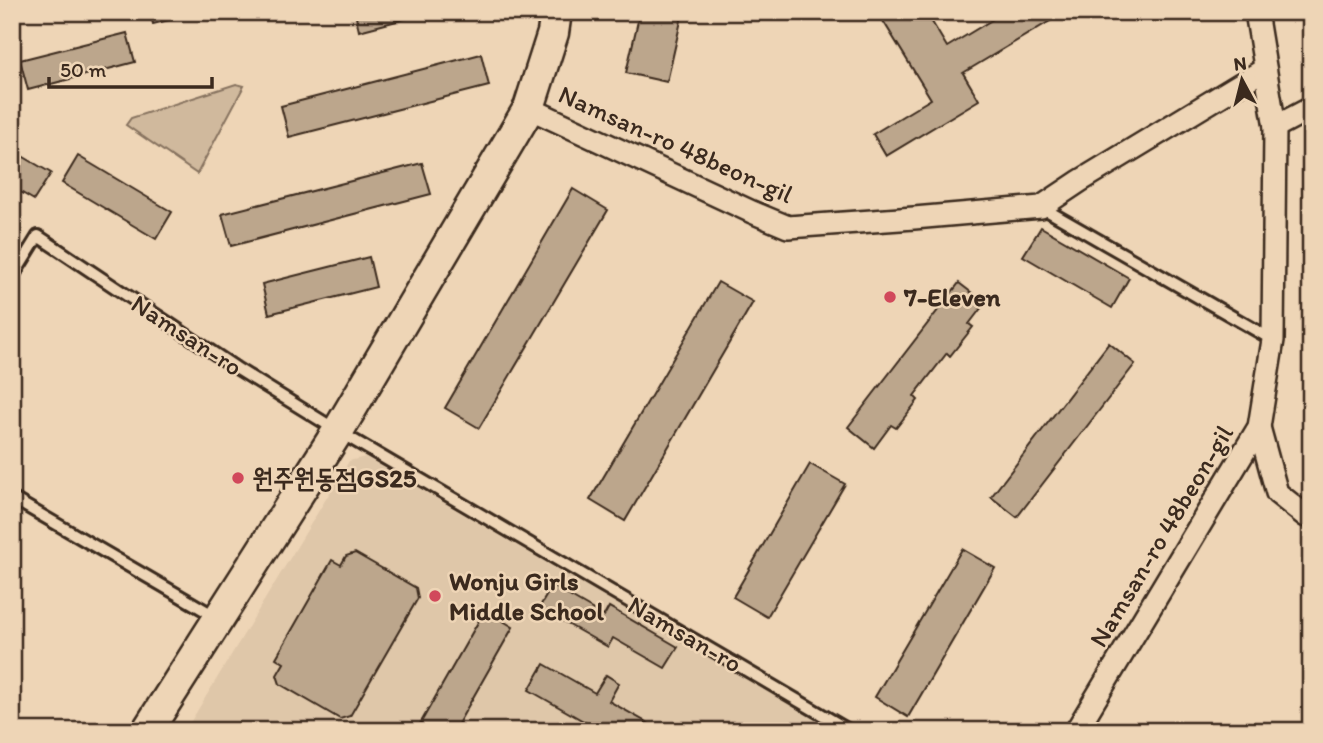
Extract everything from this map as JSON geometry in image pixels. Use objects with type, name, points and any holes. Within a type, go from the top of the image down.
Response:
[{"type":"street","points":[[147,731],[338,431],[529,108],[553,33],[556,12]]},
{"type":"street","name":"Namsan-ro 48beon-gil","points":[[1076,731],[1259,427],[1273,340],[1275,127],[1256,12]]},
{"type":"street","name":"Namsan-ro 48beon-gil","points":[[529,108],[788,227],[1041,207],[1265,69]]},
{"type":"street","points":[[1275,127],[1311,108]]},
{"type":"street","points":[[1259,427],[1277,493],[1311,517]]},
{"type":"lane","points":[[1041,207],[1273,340]]},
{"type":"lane","name":"Namsan-ro","points":[[12,278],[38,236],[236,368],[338,431],[850,731]]},
{"type":"lane","points":[[12,498],[218,618]]},
{"type":"shaded area","points":[[236,84],[244,86],[197,174],[126,125],[131,118]]},
{"type":"shaded area","name":"Wonju Girls Middle School","points":[[365,457],[835,731],[185,731],[349,461]]},
{"type":"building","points":[[150,12],[200,12],[153,24]]},
{"type":"building","points":[[355,12],[431,12],[359,31]]},
{"type":"building","points":[[640,12],[683,12],[667,82],[626,73]]},
{"type":"building","points":[[894,12],[926,12],[947,47],[1005,12],[1065,12],[963,73],[979,100],[886,156],[873,134],[931,99],[882,19]]},
{"type":"building","points":[[127,33],[135,62],[28,90],[20,60]]},
{"type":"building","points":[[481,54],[489,86],[289,137],[281,106]]},
{"type":"building","points":[[12,150],[51,173],[34,200],[12,187]]},
{"type":"building","points":[[78,156],[172,212],[156,239],[62,183]]},
{"type":"building","points":[[422,163],[431,194],[231,246],[222,214]]},
{"type":"building","points":[[573,189],[608,210],[479,428],[445,408]]},
{"type":"building","points":[[1041,227],[1129,278],[1112,308],[1023,256]]},
{"type":"building","points":[[369,257],[376,287],[269,314],[262,284]]},
{"type":"building","points":[[718,282],[753,302],[625,521],[590,500]]},
{"type":"building","points":[[959,283],[985,303],[969,324],[973,327],[950,356],[947,353],[914,396],[918,400],[896,428],[891,425],[874,448],[848,427]]},
{"type":"building","points":[[1109,343],[1135,364],[1017,517],[991,497]]},
{"type":"building","points":[[810,464],[845,484],[767,617],[733,597]]},
{"type":"building","points":[[962,549],[995,568],[908,717],[875,697]]},
{"type":"building","points":[[355,553],[416,588],[418,598],[350,716],[340,719],[280,684],[277,675],[284,663],[276,658],[332,560],[341,565],[346,556]]},
{"type":"building","points":[[552,586],[604,616],[609,607],[678,647],[665,668],[613,638],[608,647],[539,608]]},
{"type":"building","points":[[485,610],[513,627],[454,731],[416,731]]},
{"type":"building","points":[[544,664],[595,693],[606,675],[619,683],[609,701],[662,731],[601,731],[529,690]]},
{"type":"place","name":"7-Eleven","points":[[890,297]]},
{"type":"place","name":"원주원동점GS25","points":[[238,478]]},
{"type":"place","name":"Wonju Girls Middle School","points":[[435,596]]}]
